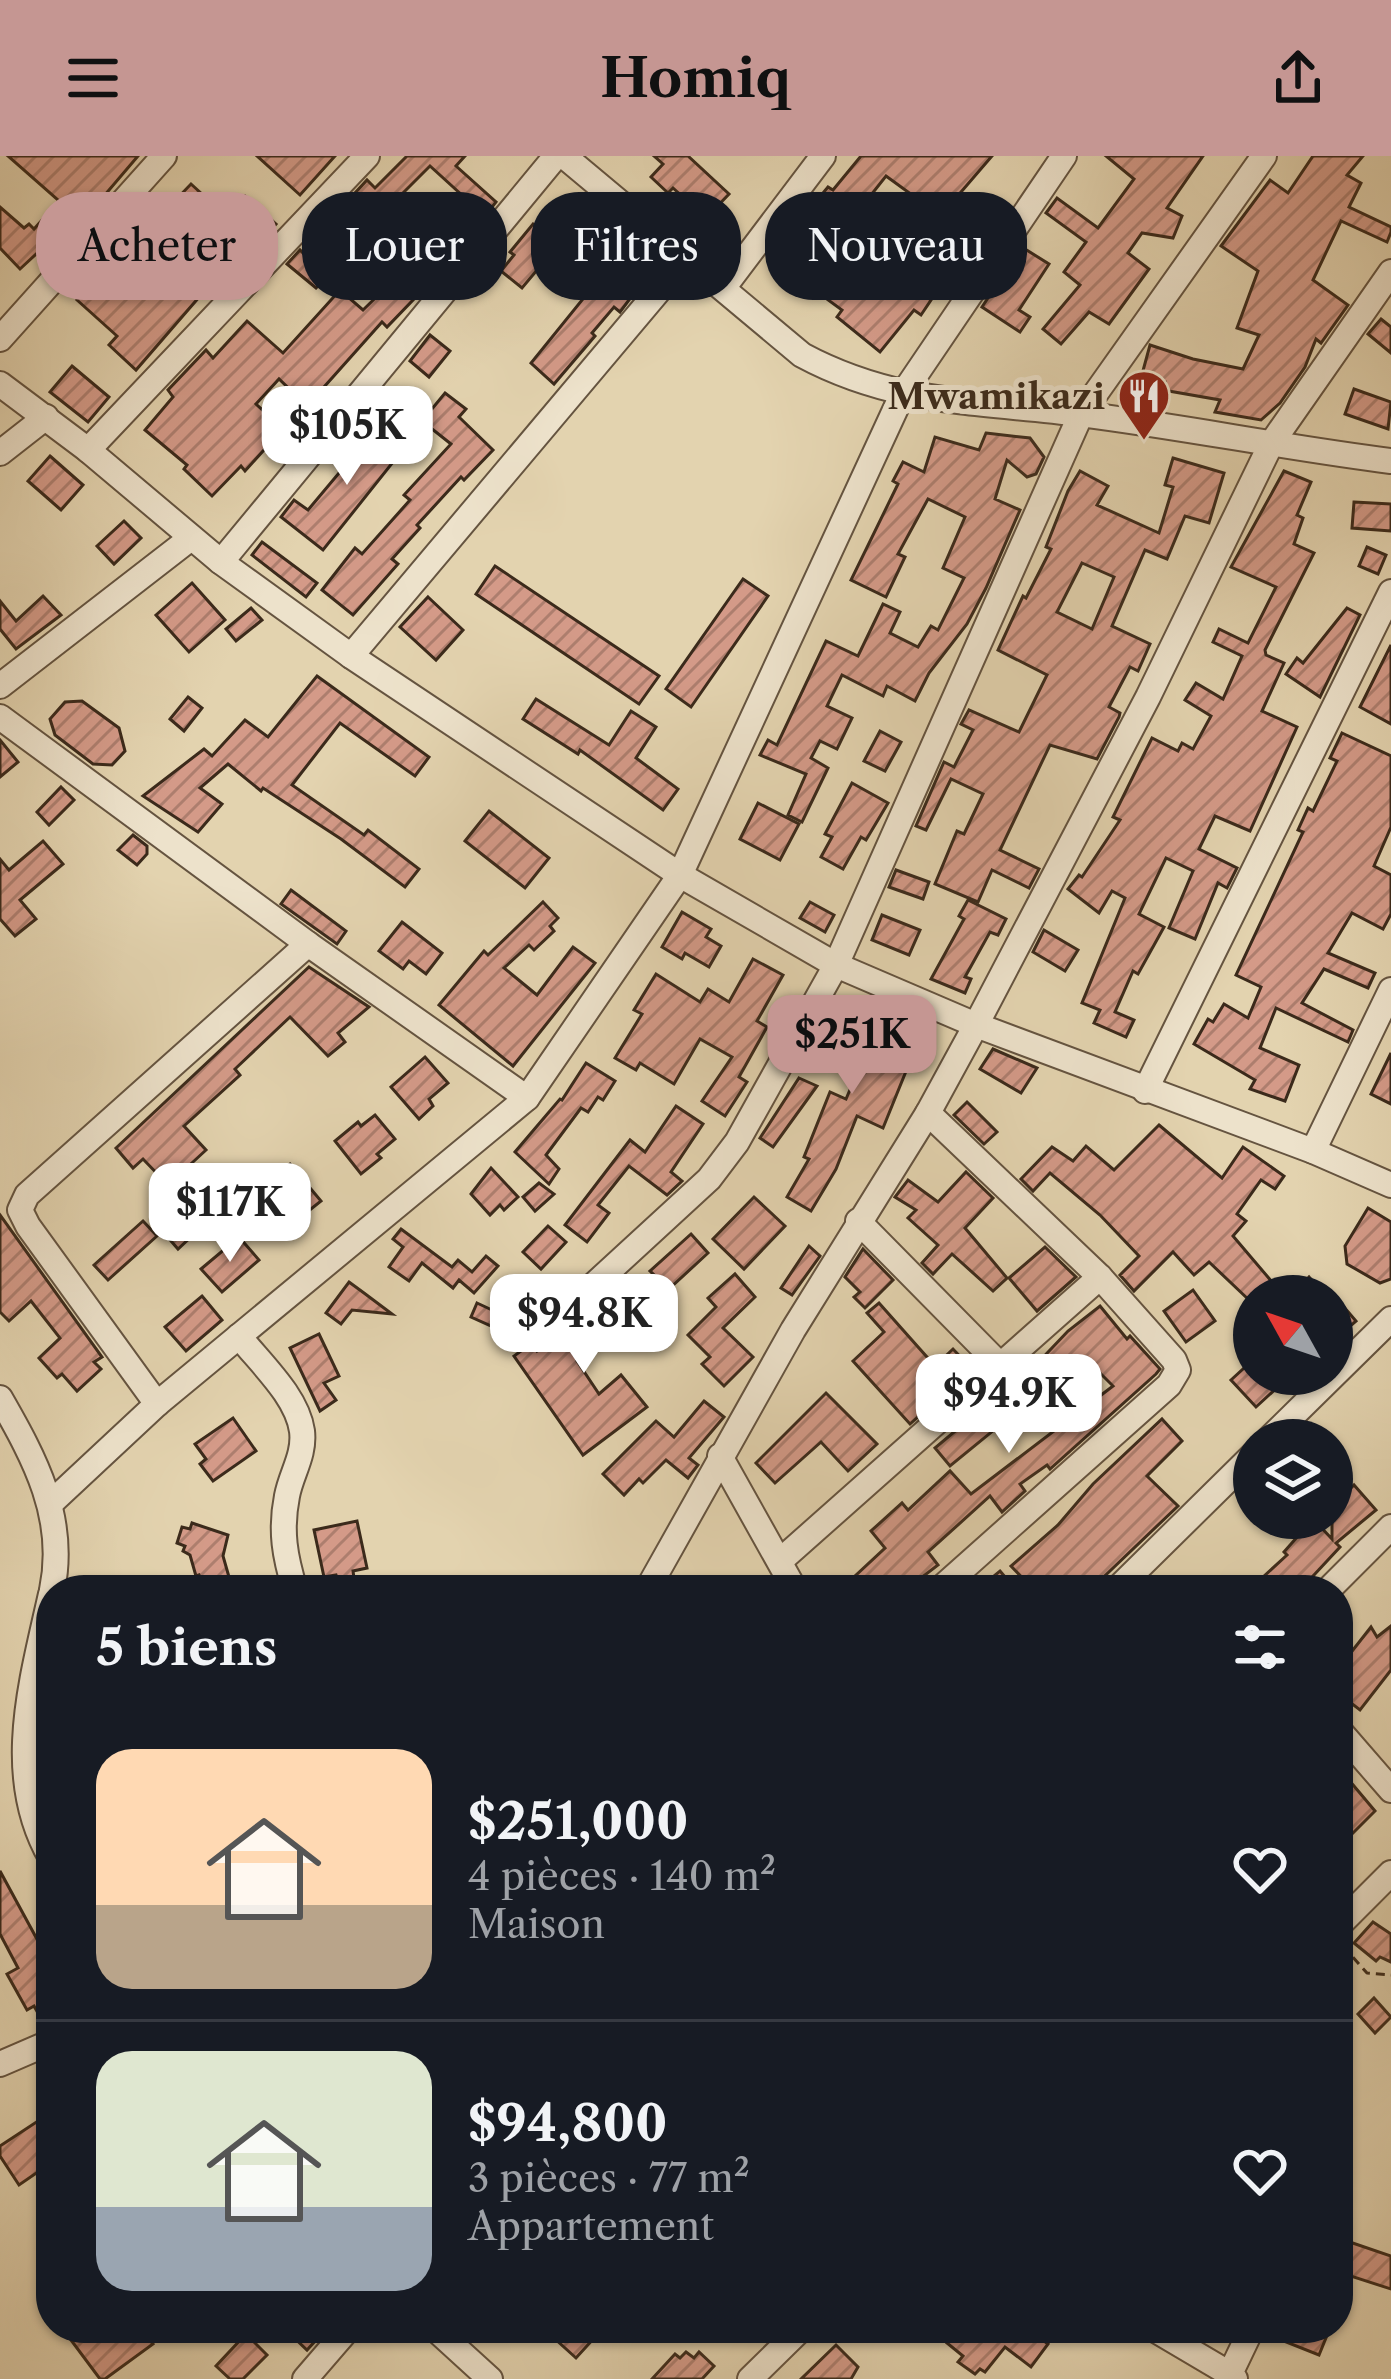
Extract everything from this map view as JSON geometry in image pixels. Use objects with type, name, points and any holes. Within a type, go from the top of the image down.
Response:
[{"type":"street","points":[[0,340],[164,156]]},
{"type":"street","points":[[88,450],[367,156]]},
{"type":"street","points":[[221,562],[560,156],[605,192]]},
{"type":"street","points":[[741,264],[824,156]]},
{"type":"street","points":[[52,1502],[157,1404],[527,1098],[680,875],[902,395],[1064,156]]},
{"type":"street","points":[[585,1293],[709,1179],[736,1142],[836,965],[1081,414],[1264,156]]},
{"type":"street","points":[[654,1575],[976,1025],[1148,697],[1271,443],[1391,272]]},
{"type":"street","points":[[351,656],[651,300]]},
{"type":"street","points":[[740,300],[802,355],[837,374],[902,395],[1081,414],[1391,461]]},
{"type":"street","points":[[0,384],[88,450],[221,562],[351,656],[680,875],[836,965],[976,1025],[1313,1151],[1391,1185]]},
{"type":"street","points":[[0,453],[46,417]]},
{"type":"street","points":[[0,686],[191,538]]},
{"type":"street","points":[[1145,1091],[1391,592]]},
{"type":"street","points":[[0,717],[527,1098]]},
{"type":"street","points":[[157,1404],[20,1210],[27,1195],[308,944]]},
{"type":"street","points":[[1313,1151],[1391,990]]},
{"type":"street","points":[[928,1113],[1100,1277],[1178,1370],[1169,1385],[956,1575]]},
{"type":"street","points":[[858,1221],[1000,1365]]},
{"type":"street","points":[[780,1561],[1100,1277]]},
{"type":"street","points":[[1289,1419],[1391,1318]]},
{"type":"street","points":[[239,1336],[290,1400],[302,1428],[302,1450],[287,1494],[281,1546],[290,1575]]},
{"type":"street","points":[[0,1398],[52,1502],[55,1575]]},
{"type":"street","points":[[720,1456],[787,1575]]},
{"type":"street","points":[[1131,1575],[1233,1475]]},
{"type":"street","points":[[1343,1575],[1391,1527]]},
{"type":"street","points":[[36,1658],[22,1748],[28,1798],[36,1819]]},
{"type":"street","points":[[1353,1746],[1391,1790]]},
{"type":"street","points":[[1353,1911],[1391,1873]]},
{"type":"street","points":[[0,2064],[36,2048]]},
{"type":"street","points":[[305,2379],[336,2343]]},
{"type":"street","points":[[450,2343],[490,2379]]},
{"type":"street","points":[[750,2379],[783,2343]]},
{"type":"street","points":[[1177,2343],[1232,2376],[1246,2343]]},
{"type":"path","points":[[1353,1957],[1367,1973],[1391,1975]]},
{"type":"building","points":[[8,156],[138,156],[107,192],[49,192]]},
{"type":"building","points":[[257,156],[335,156],[300,195]]},
{"type":"building","points":[[407,156],[465,156],[456,166],[485,192],[459,192],[430,166],[404,192],[356,192],[367,180],[375,188]]},
{"type":"building","points":[[654,156],[688,156],[727,192],[677,192],[673,188],[667,192],[651,177],[663,164]]},
{"type":"building","points":[[861,156],[992,156],[961,192],[908,192],[886,176],[873,192],[824,192],[828,187],[833,190]]},
{"type":"building","points":[[1106,156],[1203,156],[1167,208],[1182,216],[1173,238],[1142,233],[1128,253],[1149,269],[1109,324],[1089,312],[1061,344],[1043,329],[1080,285],[1064,272],[1086,242],[1046,213],[1057,198],[1098,228],[1134,179]]},
{"type":"building","points":[[1313,156],[1363,156],[1347,175],[1361,183],[1349,207],[1391,227],[1391,232],[1387,242],[1341,221],[1313,280],[1348,305],[1321,343],[1316,339],[1305,367],[1280,403],[1261,420],[1215,412],[1220,400],[1163,390],[1165,382],[1141,378],[1150,345],[1243,369],[1259,335],[1237,328],[1258,271],[1221,246],[1270,180],[1288,193]]},
{"type":"building","points":[[0,207],[24,228],[29,224],[34,229],[36,254],[20,269],[0,248]]},
{"type":"building","points":[[531,226],[531,277],[522,288],[507,276],[507,264],[514,255],[510,252]]},
{"type":"building","points":[[1027,250],[1049,264],[1027,298]]},
{"type":"building","points":[[302,252],[302,276],[287,264]]},
{"type":"building","points":[[77,300],[197,300],[136,370],[109,345],[117,336]]},
{"type":"building","points":[[331,300],[352,300],[363,310],[373,300],[413,300],[387,327],[382,322],[307,406],[279,379],[256,404],[283,429],[245,471],[241,466],[212,496],[184,469],[187,465],[145,430],[173,397],[168,390],[206,350],[213,358],[247,321],[283,353]]},
{"type":"building","points":[[582,300],[629,300],[620,312],[614,307],[554,384],[531,363]]},
{"type":"building","points":[[828,300],[931,300],[921,315],[914,310],[880,352],[837,317],[842,310]]},
{"type":"building","points":[[987,300],[1026,300],[1019,310],[1030,317],[1020,332],[982,307]]},
{"type":"building","points":[[1381,319],[1391,327],[1391,353],[1368,334]]},
{"type":"building","points":[[430,335],[450,351],[429,377],[410,361]]},
{"type":"building","points":[[72,366],[109,397],[88,422],[50,392]]},
{"type":"building","points":[[1354,389],[1391,402],[1388,429],[1345,414]]},
{"type":"building","points":[[445,393],[466,409],[459,417],[493,450],[417,525],[420,528],[392,559],[398,564],[353,615],[322,590],[355,548],[362,554],[410,500],[404,495],[451,444],[422,421]]},
{"type":"building","points":[[381,419],[409,442],[323,550],[281,517],[294,500],[308,510],[344,467],[348,470]]},
{"type":"building","points":[[986,433],[1030,438],[1044,457],[1036,474],[1027,477],[1007,460],[995,499],[1020,510],[986,588],[915,701],[887,686],[883,696],[842,675],[827,706],[852,718],[837,749],[820,741],[811,758],[828,768],[802,822],[788,815],[806,774],[760,755],[768,740],[777,745],[826,641],[858,656],[883,604],[900,612],[890,633],[918,647],[931,626],[938,630],[964,578],[943,568],[965,517],[928,499],[898,554],[905,557],[886,597],[851,580],[898,484],[893,481],[903,462],[924,472],[935,437],[979,450]]},
{"type":"building","points":[[50,456],[83,485],[61,510],[28,481]]},
{"type":"building","points":[[1173,458],[1224,473],[1209,523],[1185,516],[1167,559],[1145,550],[1112,626],[1150,644],[1138,671],[1130,667],[1109,707],[1120,713],[1097,759],[1050,745],[1000,850],[1039,869],[1029,888],[992,870],[978,902],[935,884],[957,831],[964,834],[983,794],[951,779],[926,830],[916,826],[944,762],[954,767],[973,730],[961,724],[969,710],[1019,732],[1047,675],[998,650],[1051,549],[1046,547],[1068,491],[1080,471],[1108,486],[1097,505],[1159,533],[1173,487],[1165,485]],"holes":[[[1082,563],[1114,577],[1092,629],[1057,612]]]},
{"type":"building","points":[[1284,471],[1311,482],[1297,515],[1303,518],[1294,544],[1314,553],[1265,650],[1284,663],[1262,711],[1297,727],[1250,831],[1215,816],[1199,849],[1237,868],[1227,888],[1218,883],[1195,939],[1169,928],[1193,871],[1166,858],[1139,914],[1164,927],[1138,974],[1133,971],[1115,1012],[1134,1020],[1126,1037],[1094,1023],[1100,1010],[1082,1003],[1125,898],[1112,891],[1099,913],[1068,889],[1082,877],[1120,820],[1113,817],[1152,738],[1178,751],[1182,743],[1193,749],[1211,716],[1185,700],[1196,683],[1223,699],[1242,656],[1213,642],[1219,629],[1248,643],[1276,587],[1231,567]]},
{"type":"building","points":[[1354,502],[1391,504],[1391,531],[1352,528]]},
{"type":"building","points":[[124,521],[141,538],[114,564],[97,546]]},
{"type":"building","points":[[262,542],[317,583],[306,597],[252,555]]},
{"type":"building","points":[[1367,547],[1386,555],[1378,574],[1359,566]]},
{"type":"building","points":[[495,566],[659,676],[639,704],[476,594]]},
{"type":"building","points":[[743,579],[768,596],[691,707],[666,689]]},
{"type":"building","points":[[192,583],[225,620],[189,652],[156,615]]},
{"type":"building","points":[[43,596],[61,615],[16,649],[0,629],[0,601],[16,621]]},
{"type":"building","points":[[428,597],[463,630],[436,660],[400,627]]},
{"type":"building","points":[[251,608],[262,620],[236,641],[226,629]]},
{"type":"building","points":[[1347,608],[1360,615],[1320,697],[1286,674],[1297,658],[1303,663]]},
{"type":"building","points":[[1391,645],[1391,724],[1360,707]]},
{"type":"building","points":[[317,676],[429,757],[415,776],[340,723],[292,785],[364,835],[368,830],[419,869],[405,887],[228,764],[200,788],[222,804],[198,832],[143,796],[204,749],[212,756],[245,720],[268,737]]},
{"type":"building","points":[[188,697],[202,708],[184,731],[170,719]]},
{"type":"building","points":[[536,699],[609,745],[631,711],[656,727],[636,758],[678,789],[663,810],[580,750],[578,754],[523,719]]},
{"type":"building","points":[[82,701],[119,728],[125,751],[112,765],[93,764],[55,735],[50,719],[65,702]]},
{"type":"building","points":[[880,731],[901,742],[885,771],[864,761]]},
{"type":"building","points":[[1342,733],[1391,756],[1391,827],[1374,866],[1391,875],[1391,914],[1383,929],[1352,913],[1328,953],[1375,973],[1368,988],[1324,969],[1302,1003],[1353,1030],[1348,1042],[1276,1008],[1260,1048],[1299,1065],[1285,1101],[1250,1089],[1255,1080],[1194,1044],[1208,1019],[1213,1022],[1224,1004],[1248,1018],[1261,987],[1236,975],[1303,832],[1298,830],[1308,808],[1313,811],[1337,761],[1330,758]]},
{"type":"building","points":[[0,740],[18,762],[0,777]]},
{"type":"building","points":[[852,783],[888,803],[843,869],[821,857],[832,837],[825,834]]},
{"type":"building","points":[[61,787],[74,800],[49,825],[37,812]]},
{"type":"building","points":[[758,803],[799,824],[780,860],[740,839]]},
{"type":"building","points":[[489,811],[549,858],[525,888],[465,841]]},
{"type":"building","points":[[133,835],[147,846],[147,854],[137,865],[118,850]]},
{"type":"building","points":[[43,841],[63,864],[20,900],[36,919],[15,936],[0,919],[0,859],[9,870]]},
{"type":"building","points":[[896,870],[929,882],[923,899],[889,887]]},
{"type":"building","points":[[291,890],[346,931],[337,944],[281,904]]},
{"type":"building","points":[[968,900],[1006,919],[998,935],[990,932],[965,977],[971,979],[965,993],[931,979],[964,919],[959,916]]},
{"type":"building","points":[[543,902],[558,918],[550,926],[554,931],[534,950],[529,945],[504,968],[537,995],[573,947],[595,963],[513,1066],[439,1005],[484,951],[488,955]]},
{"type":"building","points":[[810,902],[834,915],[825,932],[800,918]]},
{"type":"building","points":[[682,912],[711,929],[706,937],[721,946],[709,967],[662,947]]},
{"type":"building","points":[[882,915],[920,930],[909,955],[872,940]]},
{"type":"building","points":[[402,922],[442,953],[426,974],[409,961],[403,969],[379,951]]},
{"type":"building","points":[[1044,930],[1078,950],[1065,971],[1033,952]]},
{"type":"building","points":[[753,959],[783,975],[757,1021],[767,1027],[739,1077],[747,1082],[725,1116],[702,1101],[732,1057],[700,1039],[674,1084],[640,1063],[636,1070],[615,1058],[642,1014],[634,1010],[656,974],[700,1002],[708,989],[729,1002]]},
{"type":"building","points":[[309,967],[369,1007],[338,1033],[345,1042],[328,1056],[290,1017],[235,1069],[240,1075],[184,1126],[206,1150],[168,1185],[143,1159],[133,1168],[116,1148]]},
{"type":"building","points":[[837,1001],[878,1017],[876,1021],[882,1024],[878,1034],[915,1049],[883,1128],[857,1116],[836,1169],[811,1211],[787,1197],[809,1159],[804,1157],[830,1092],[846,1099],[864,1057],[823,1035]]},
{"type":"building","points":[[993,1049],[1037,1068],[1021,1093],[980,1069]]},
{"type":"building","points":[[1391,1053],[1391,1104],[1371,1094]]},
{"type":"building","points":[[425,1057],[448,1083],[429,1099],[433,1106],[419,1119],[391,1087]]},
{"type":"building","points":[[586,1063],[615,1081],[588,1112],[581,1108],[546,1155],[559,1169],[549,1184],[515,1152],[562,1100]]},
{"type":"building","points":[[799,1078],[817,1086],[773,1147],[760,1138]]},
{"type":"building","points":[[967,1102],[997,1132],[984,1144],[954,1115]]},
{"type":"building","points":[[676,1106],[703,1124],[671,1172],[682,1181],[667,1195],[629,1166],[598,1205],[609,1213],[587,1242],[565,1225],[630,1140],[645,1152]]},
{"type":"building","points":[[375,1115],[395,1139],[361,1174],[335,1141]]},
{"type":"building","points":[[1159,1125],[1222,1178],[1243,1147],[1284,1176],[1275,1189],[1261,1180],[1237,1214],[1246,1221],[1233,1236],[1266,1275],[1233,1275],[1233,1285],[1209,1262],[1194,1275],[1173,1252],[1134,1291],[1120,1275],[1139,1256],[1100,1215],[1050,1173],[1033,1191],[1021,1179],[1052,1147],[1073,1161],[1086,1146],[1114,1170]]},
{"type":"building","points":[[290,1164],[321,1201],[296,1221],[265,1185]]},
{"type":"building","points":[[491,1168],[518,1197],[490,1215],[471,1194]]},
{"type":"building","points":[[966,1172],[993,1198],[965,1228],[1007,1278],[993,1291],[952,1254],[933,1274],[922,1263],[938,1245],[908,1218],[916,1210],[895,1197],[908,1180],[938,1202]]},
{"type":"building","points":[[539,1183],[554,1194],[535,1211],[523,1197]]},
{"type":"building","points":[[754,1197],[785,1226],[744,1269],[713,1239]]},
{"type":"building","points":[[197,1204],[210,1219],[178,1249],[164,1233]]},
{"type":"building","points":[[1368,1208],[1391,1222],[1391,1279],[1380,1283],[1347,1264],[1345,1246]]},
{"type":"building","points":[[0,1215],[102,1357],[94,1362],[101,1369],[77,1391],[39,1358],[60,1338],[31,1301],[9,1321],[0,1312]]},
{"type":"building","points":[[143,1221],[157,1236],[108,1280],[94,1265]]},
{"type":"building","points":[[548,1226],[566,1242],[541,1269],[523,1252]]},
{"type":"building","points":[[401,1229],[452,1267],[458,1260],[472,1272],[486,1256],[498,1266],[474,1293],[459,1280],[453,1288],[422,1263],[409,1281],[389,1267],[403,1247],[393,1239]]},
{"type":"building","points":[[691,1234],[708,1253],[669,1289],[650,1271]]},
{"type":"building","points":[[239,1237],[259,1260],[222,1292],[201,1269]]},
{"type":"building","points":[[809,1246],[820,1256],[792,1295],[781,1288]]},
{"type":"building","points":[[1045,1247],[1076,1277],[1037,1311],[1009,1278]]},
{"type":"building","points":[[863,1249],[893,1280],[865,1308],[854,1297],[860,1292],[845,1277]]},
{"type":"building","points":[[735,1274],[755,1297],[723,1328],[753,1357],[724,1386],[702,1364],[710,1357],[688,1335],[716,1307],[708,1298]]},
{"type":"building","points":[[349,1282],[392,1314],[352,1310],[341,1324],[326,1313]]},
{"type":"building","points":[[617,1286],[638,1306],[600,1346],[577,1361],[599,1394],[621,1375],[647,1407],[583,1455],[514,1356],[532,1343],[537,1351],[578,1318],[581,1323]]},
{"type":"building","points":[[1193,1290],[1215,1321],[1186,1342],[1164,1311]]},
{"type":"building","points":[[202,1296],[222,1320],[186,1351],[165,1327]]},
{"type":"building","points":[[477,1303],[535,1330],[529,1343],[471,1317]]},
{"type":"building","points":[[879,1303],[935,1366],[953,1349],[972,1369],[910,1424],[853,1361],[884,1332],[867,1313]]},
{"type":"building","points":[[1100,1306],[1160,1369],[1050,1469],[1047,1465],[1020,1484],[1025,1491],[1002,1512],[990,1496],[928,1552],[938,1565],[925,1575],[856,1575],[885,1548],[871,1531],[902,1503],[908,1510],[950,1471],[971,1494],[1113,1386],[1084,1357],[1054,1387],[1033,1368]]},
{"type":"building","points":[[319,1334],[339,1376],[324,1383],[336,1400],[320,1411],[290,1348]]},
{"type":"building","points":[[1011,1384],[1027,1403],[950,1466],[935,1448]]},
{"type":"building","points":[[826,1393],[877,1444],[848,1471],[821,1442],[775,1483],[756,1463]]},
{"type":"building","points":[[1245,1395],[1269,1395],[1256,1407]]},
{"type":"building","points":[[704,1401],[724,1417],[689,1458],[698,1465],[688,1478],[666,1460],[624,1495],[603,1474],[656,1421],[674,1437]]},
{"type":"building","points":[[233,1418],[256,1451],[213,1481],[200,1464],[206,1459],[195,1444]]},
{"type":"building","points":[[1162,1419],[1182,1441],[1147,1476],[1178,1506],[1106,1575],[1020,1575],[1011,1566],[1058,1525],[1093,1484]]},
{"type":"building","points":[[1354,1485],[1376,1510],[1353,1529]]},
{"type":"building","points":[[357,1521],[367,1568],[353,1571],[354,1575],[324,1575],[314,1530]]},
{"type":"building","points":[[192,1523],[228,1535],[223,1556],[228,1575],[196,1575],[190,1555],[183,1551],[185,1546],[177,1543],[182,1527],[190,1529]]},
{"type":"building","points":[[1295,1539],[1341,1539],[1336,1543],[1340,1547],[1314,1575],[1265,1575],[1287,1555],[1284,1552]]},
{"type":"building","points":[[1391,1626],[1391,1670],[1360,1710],[1353,1705],[1353,1650],[1371,1627],[1377,1637]]},
{"type":"building","points":[[1353,1785],[1375,1811],[1353,1833]]},
{"type":"building","points":[[0,1871],[36,1937],[36,2010],[34,2006],[27,2010],[7,1974],[18,1968],[0,1934]]},
{"type":"building","points":[[1373,1922],[1391,1934],[1391,1962],[1380,1957],[1376,1961],[1354,1943]]},
{"type":"building","points":[[1374,1998],[1391,2017],[1375,2033],[1358,2014]]},
{"type":"building","points":[[36,2122],[36,2173],[19,2185],[0,2156],[0,2146]]},
{"type":"building","points":[[1353,2243],[1391,2256],[1391,2289],[1353,2277]]},
{"type":"building","points":[[73,2343],[153,2344],[105,2379],[100,2379]]},
{"type":"building","points":[[238,2343],[255,2343],[267,2355],[243,2379],[230,2379],[216,2366]]},
{"type":"building","points":[[560,2343],[590,2343],[576,2358]]},
{"type":"building","points":[[947,2343],[1048,2344],[1031,2367],[1005,2347],[985,2372],[980,2369],[975,2374],[958,2362],[963,2356]]},
{"type":"building","points":[[1289,2343],[1324,2343],[1319,2355]]},
{"type":"building","points":[[836,2345],[858,2367],[851,2379],[801,2379]]},
{"type":"building","points":[[686,2352],[694,2358],[699,2352],[714,2366],[702,2379],[652,2379],[675,2354],[680,2358]]},
{"type":"place","name":"Mwamikazi","points":[[1144,442]]}]
